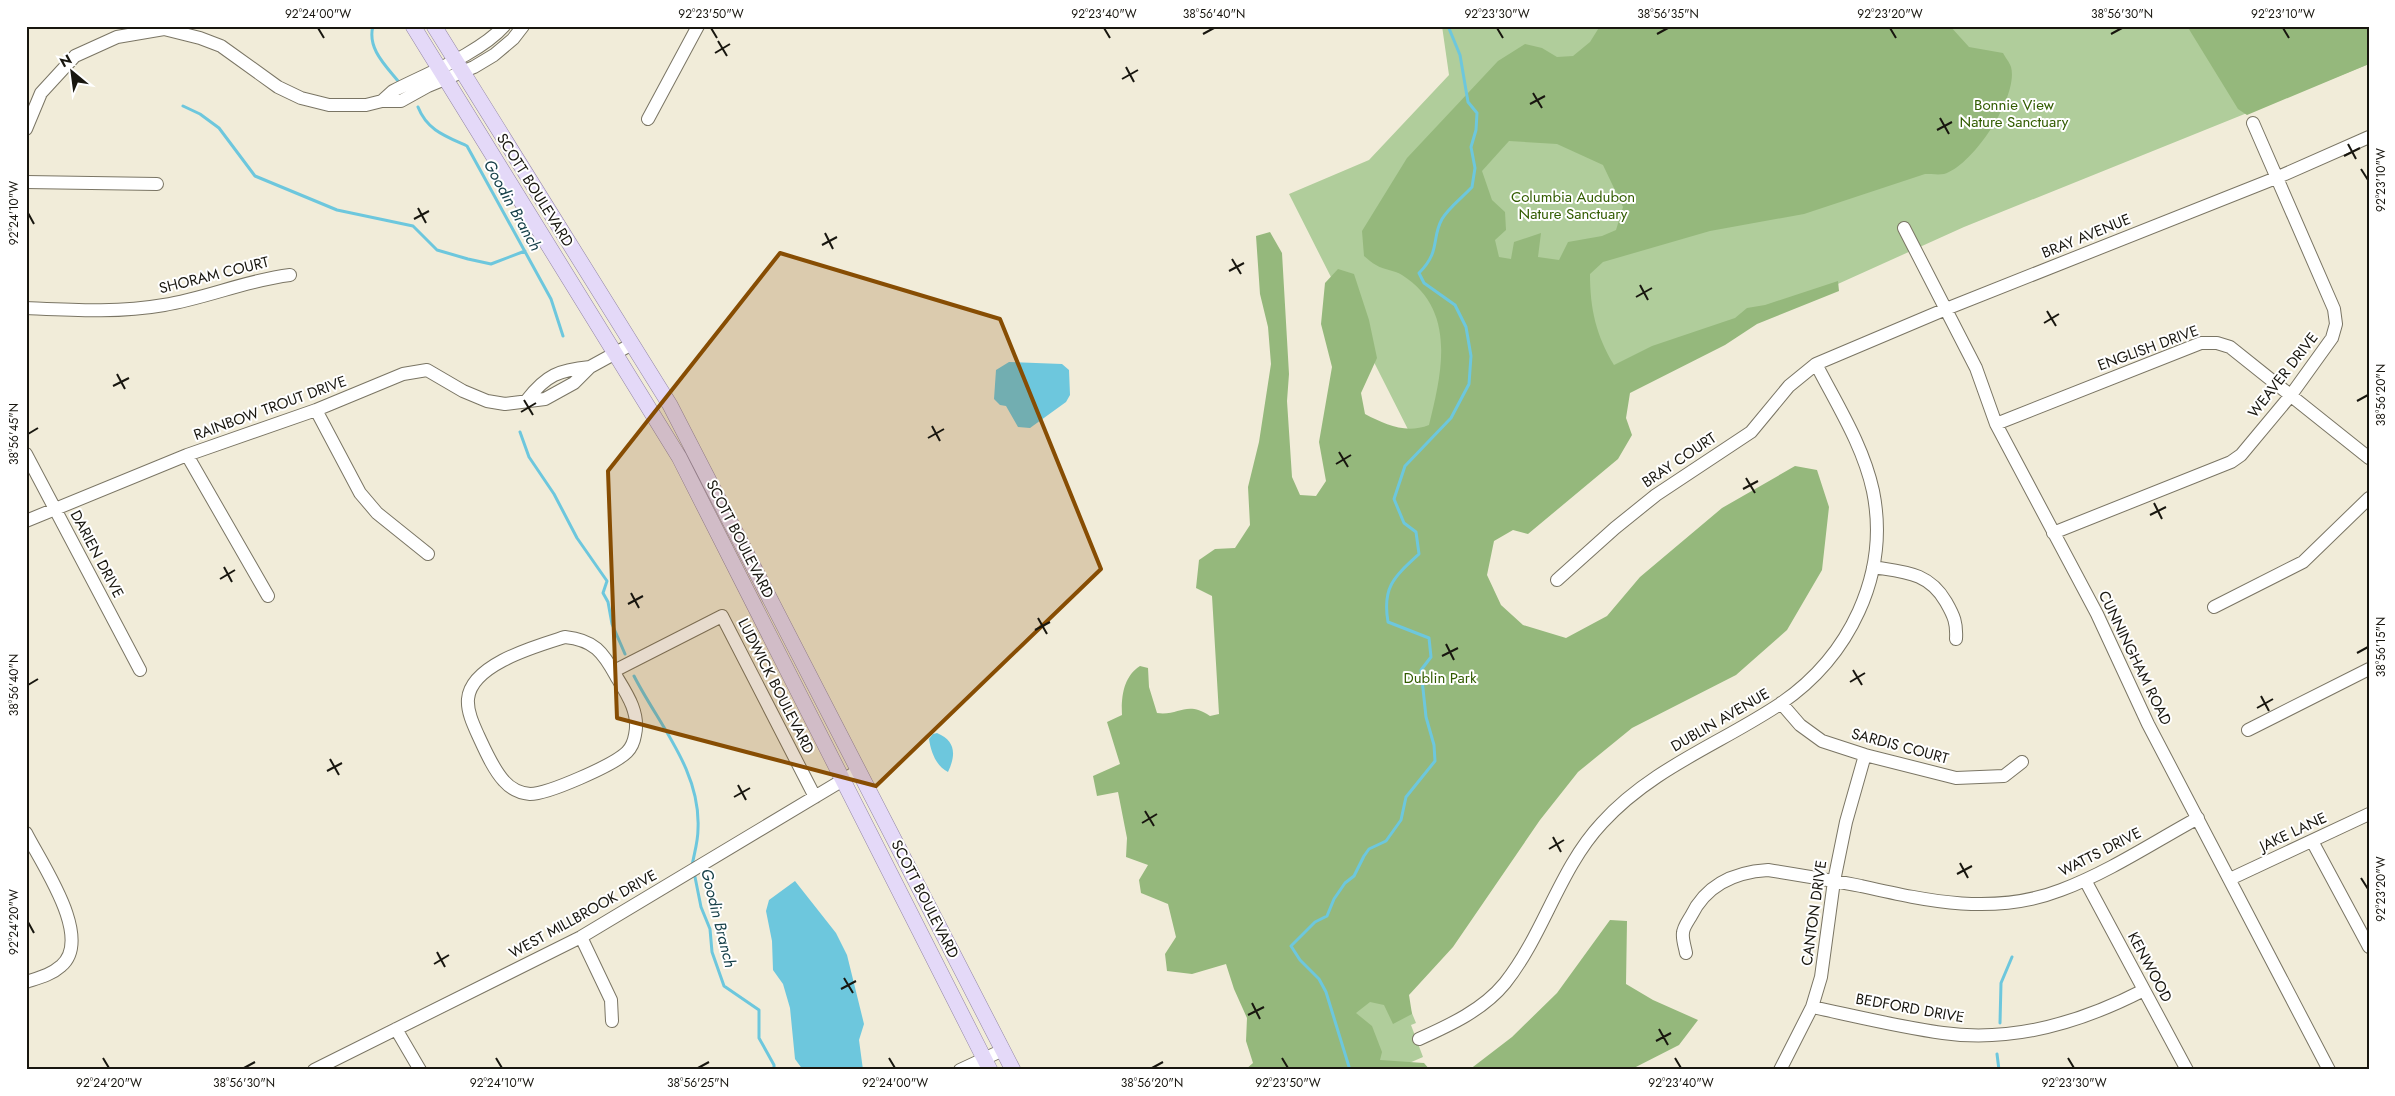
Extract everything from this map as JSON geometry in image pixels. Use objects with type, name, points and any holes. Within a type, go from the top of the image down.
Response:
[{"type":"main road","name":"SCOTT BOULEVARD","points":[[412,26],[679,458],[987,1064]]},
{"type":"main road","name":"SCOTT BOULEVARD","points":[[434,26],[685,432],[1013,1070]]},
{"type":"street","points":[[458,66],[504,26]]},
{"type":"street","points":[[26,129],[41,93],[75,56],[117,37],[164,29],[200,38],[221,46],[278,87],[301,98],[329,105],[366,105],[382,101],[393,91],[442,74],[458,66],[494,55],[513,39],[523,26]]},
{"type":"street","points":[[648,119],[698,26]]},
{"type":"street","name":"WEAVER DRIVE","points":[[2053,533],[2231,462],[2241,455],[2291,395],[2332,338],[2336,324],[2334,309],[2253,123]]},
{"type":"street","name":"BRAY AVENUE","points":[[1816,364],[1946,308],[2276,178],[2369,137]]},
{"type":"street","points":[[26,182],[156,184]]},
{"type":"street","name":"CUNNINGHAM ROAD","points":[[1904,228],[1976,368],[1996,424],[2097,614],[2148,724],[2329,1070]]},
{"type":"street","name":"SHORAM COURT","points":[[26,308],[117,310],[163,305],[208,296],[263,278],[290,275]]},
{"type":"street","name":"ENGLISH DRIVE","points":[[1996,424],[2201,343],[2217,343],[2230,347],[2369,458]]},
{"type":"street","name":"RAINBOW TROUT DRIVE","points":[[26,521],[187,455],[316,410],[403,374],[427,370],[462,391],[488,401],[506,404],[526,400],[539,383],[566,370],[590,367],[632,344]]},
{"type":"street","name":"DUBLIN AVENUE","points":[[1419,1039],[1476,1009],[1504,984],[1536,935],[1570,866],[1590,835],[1614,810],[1641,786],[1675,764],[1780,704],[1821,671],[1847,637],[1865,600],[1873,567],[1877,526],[1873,490],[1856,441],[1816,364]]},
{"type":"street","name":"BRAY COURT","points":[[1557,580],[1656,494],[1751,432],[1789,386],[1816,364]]},
{"type":"street","points":[[316,410],[360,493],[377,513],[428,554]]},
{"type":"street","name":"DARIEN DRIVE","points":[[26,454],[140,670]]},
{"type":"street","points":[[187,455],[268,596]]},
{"type":"street","points":[[2214,607],[2303,562],[2369,498]]},
{"type":"street","points":[[1873,567],[1926,579],[1940,591],[1957,621],[1956,639]]},
{"type":"street","name":"LUDWICK BOULEVARD","points":[[614,671],[722,616],[815,797]]},
{"type":"street","points":[[566,637],[581,639],[592,644],[603,654],[614,671],[631,702],[636,718],[636,733],[627,752],[605,766],[554,788],[531,794],[512,790],[500,777],[470,718],[468,699],[481,673],[497,663],[566,637]]},
{"type":"street","points":[[2248,730],[2369,669]]},
{"type":"street","name":"SARDIS COURT","points":[[1780,704],[1800,725],[1822,741],[1865,756],[1956,778],[2004,776],[2022,762]]},
{"type":"street","name":"CANTON DRIVE","points":[[1780,1070],[1812,1007],[1821,977],[1834,881],[1846,822],[1865,756]]},
{"type":"street","name":"WEST MILLBROOK DRIVE","points":[[314,1070],[581,937],[858,771]]},
{"type":"street","name":"JAKE LANE","points":[[2230,879],[2369,814]]},
{"type":"street","name":"WATTS DRIVE","points":[[1686,953],[1682,932],[1696,906],[1708,891],[1725,880],[1747,871],[1768,870],[1938,902],[1972,906],[2030,900],[2085,880],[2198,818]]},
{"type":"street","points":[[26,833],[70,919],[73,948],[62,965],[47,975],[26,982]]},
{"type":"street","points":[[2312,841],[2369,947]]},
{"type":"street","name":"KENWOOD","points":[[2085,880],[2186,1070]]},
{"type":"street","points":[[581,937],[611,1000],[612,1021]]},
{"type":"street","name":"BEDFORD DRIVE","points":[[1812,1007],[1944,1033],[1979,1036],[2033,1031],[2071,1022],[2108,1009],[2144,990]]},
{"type":"street","points":[[396,1030],[420,1070]]},
{"type":"street","points":[[960,1070],[987,1064],[1003,1050]]},
{"type":"highlighted area","points":[[780,253],[1000,319],[1101,569],[876,786],[617,718],[608,471]]},
{"type":"green space","points":[[1442,26],[2369,26],[2369,64],[1964,227],[1475,448],[1383,942],[1416,1023],[1411,1025],[1423,1057],[1393,1070],[1353,1070],[1315,946],[1428,469],[1289,194],[1369,160],[1449,75]]},
{"type":"green space","name":"Dublin Park","points":[[1600,26],[1950,26],[1969,47],[2003,53],[2011,67],[2012,80],[2001,111],[1980,144],[1956,168],[1944,174],[1925,174],[1804,214],[1710,231],[1603,262],[1590,274],[1591,299],[1595,321],[1598,332],[1614,365],[1652,346],[1735,318],[1747,308],[1765,305],[1838,281],[1839,291],[1757,324],[1725,345],[1630,393],[1626,418],[1632,435],[1618,459],[1528,534],[1513,530],[1494,541],[1487,575],[1501,605],[1523,625],[1566,638],[1607,616],[1640,577],[1722,508],[1795,466],[1817,470],[1829,507],[1822,570],[1787,630],[1736,675],[1632,728],[1578,772],[1540,820],[1453,947],[1409,995],[1412,1014],[1393,1024],[1384,1005],[1370,1002],[1356,1013],[1372,1026],[1382,1052],[1380,1060],[1424,1063],[1430,1070],[1245,1070],[1253,1063],[1246,1041],[1247,1018],[1234,989],[1226,964],[1192,974],[1167,971],[1165,954],[1176,937],[1168,904],[1141,893],[1139,880],[1148,865],[1126,857],[1127,838],[1118,792],[1097,796],[1093,776],[1120,764],[1107,722],[1122,715],[1122,701],[1127,681],[1130,675],[1140,666],[1148,668],[1149,687],[1157,713],[1195,709],[1210,716],[1219,714],[1212,596],[1196,588],[1199,560],[1215,549],[1235,548],[1250,525],[1248,487],[1259,442],[1271,364],[1268,327],[1260,294],[1256,236],[1270,232],[1282,253],[1289,374],[1287,401],[1292,477],[1300,495],[1316,496],[1326,481],[1319,442],[1332,367],[1321,324],[1325,283],[1338,269],[1354,274],[1369,320],[1377,358],[1361,393],[1365,414],[1396,427],[1412,429],[1429,425],[1441,363],[1441,343],[1438,324],[1431,306],[1419,289],[1402,275],[1379,267],[1364,256],[1362,231],[1407,158],[1498,61],[1525,44],[1542,48],[1557,57],[1573,56],[1590,42]],"holes":[[[1509,141],[1557,144],[1603,165],[1623,207],[1616,230],[1602,236],[1568,242],[1559,260],[1538,257],[1541,233],[1514,242],[1511,259],[1499,257],[1495,240],[1506,230],[1505,212],[1492,200],[1482,171]]]},
{"type":"green space","points":[[2187,26],[2369,26],[2369,64],[2247,115],[2238,109]]},
{"type":"green space","points":[[1610,920],[1627,921],[1626,984],[1653,1000],[1698,1020],[1679,1045],[1630,1070],[1469,1070],[1512,1037],[1557,993]]},
{"type":"water","points":[[1009,362],[1062,364],[1069,370],[1070,395],[1066,402],[1030,428],[1018,427],[1006,406],[1000,405],[994,399],[996,370]]},
{"type":"water","points":[[937,733],[948,740],[953,749],[948,772],[937,762],[931,749],[929,739],[933,734]]},
{"type":"water","points":[[795,881],[836,933],[847,955],[864,1024],[859,1040],[863,1070],[803,1070],[795,1059],[790,1008],[783,984],[773,970],[772,941],[766,911],[769,900]]},
{"type":"waterway","name":"Goodin Branch","points":[[373,26],[373,42],[378,56],[398,81]]},
{"type":"waterway","points":[[1350,1070],[1326,992],[1319,979],[1300,960],[1291,946],[1315,922],[1327,916],[1334,899],[1345,883],[1354,876],[1369,849],[1386,841],[1401,820],[1406,797],[1435,761],[1434,745],[1426,717],[1421,670],[1431,657],[1429,638],[1388,622],[1387,600],[1389,591],[1397,576],[1419,554],[1416,532],[1404,523],[1394,499],[1405,466],[1451,418],[1469,384],[1471,356],[1466,327],[1455,305],[1424,283],[1419,273],[1433,252],[1439,226],[1445,214],[1472,187],[1475,168],[1471,147],[1476,130],[1477,113],[1468,102],[1460,55],[1448,26]]},
{"type":"waterway","points":[[183,106],[200,114],[219,128],[255,176],[337,210],[413,226],[437,250],[468,259],[491,264],[525,251]]},
{"type":"waterway","name":"Goodin Branch","points":[[418,107],[432,127],[467,146],[551,299],[563,336]]},
{"type":"waterway","name":"Goodin Branch","points":[[520,432],[529,457],[554,494],[577,538],[607,581],[603,593],[608,602],[612,624],[625,654]]},
{"type":"waterway","name":"Goodin Branch","points":[[634,676],[676,749],[686,768],[693,788],[697,808],[698,829],[692,866]]},
{"type":"waterway","name":"Goodin Branch","points":[[694,872],[701,907],[710,929],[712,952],[724,986],[759,1010],[759,1038],[774,1065],[774,1070]]},
{"type":"waterway","points":[[2000,1023],[2001,983],[2012,957]]},
{"type":"waterway","points":[[1997,1054],[1999,1070]]},
{"type":"park label","name":"Bonnie View Nature Sanctuary","points":[[2014,114]]},
{"type":"park label","name":"Columbia Audubon Nature Sanctuary","points":[[1573,206]]}]
